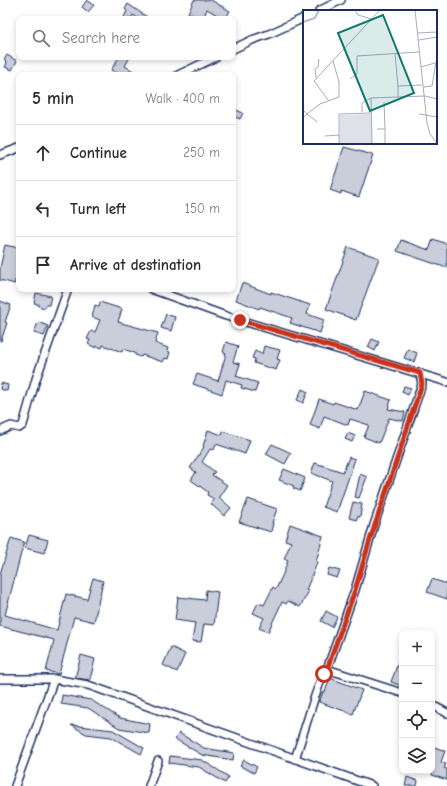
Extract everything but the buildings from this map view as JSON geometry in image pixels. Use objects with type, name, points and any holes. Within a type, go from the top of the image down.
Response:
[{"type":"street","points":[[321,10],[339,0]]},
{"type":"street","points":[[236,48],[303,18]]},
{"type":"street","points":[[184,72],[210,60]]},
{"type":"street","points":[[0,156],[16,149]]},
{"type":"street","points":[[0,432],[10,426],[19,428],[23,425],[36,379],[67,292]]},
{"type":"street","points":[[158,292],[226,316],[447,382]]},
{"type":"street","points":[[295,759],[315,696],[322,677],[326,672],[355,590],[370,540],[422,384],[420,373]]},
{"type":"street","points":[[326,672],[333,671],[399,692]]},
{"type":"street","points":[[0,679],[54,679],[88,685],[372,786]]},
{"type":"street","points":[[15,786],[54,679]]},
{"type":"street","points":[[435,706],[447,712]]},
{"type":"street","points":[[149,786],[158,762]]},
{"type":"route","points":[[240,320],[420,373],[422,384],[365,555],[355,590],[324,674]]}]
